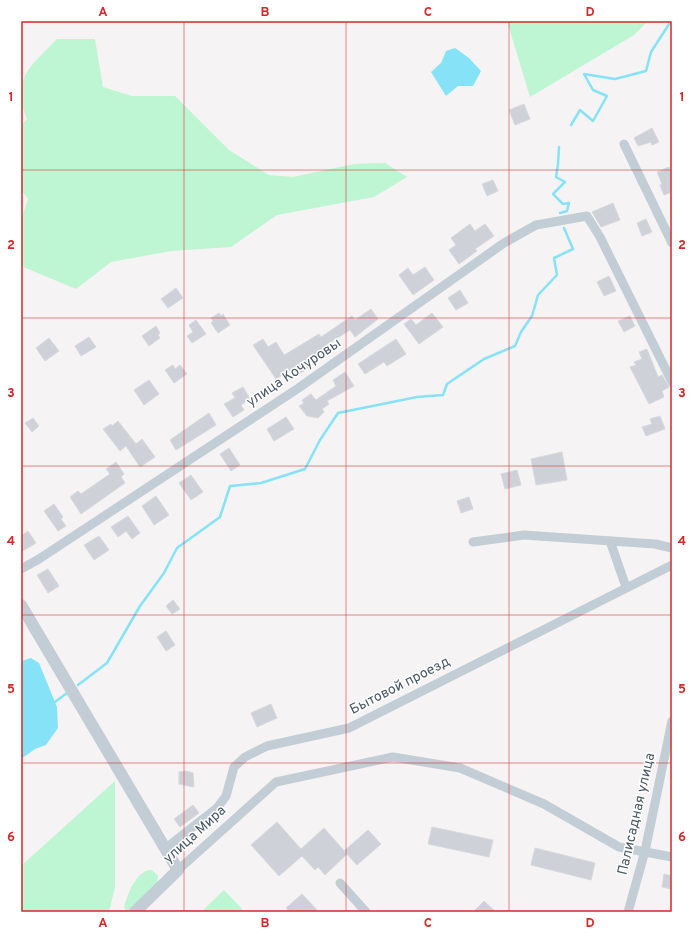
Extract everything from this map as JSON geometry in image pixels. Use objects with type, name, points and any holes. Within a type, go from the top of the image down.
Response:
[{"type":"street","points":[[624,144],[672,243]]},
{"type":"street","name":"улица Кочуровы","points":[[21,569],[45,555],[300,387],[504,243],[536,225],[587,216],[600,237],[672,382]]},
{"type":"street","points":[[473,542],[524,535],[655,544],[672,548]]},
{"type":"street","points":[[610,541],[626,587]]},
{"type":"street","name":"Бытовой проезд","points":[[166,848],[217,808],[226,796],[234,767],[244,757],[267,746],[349,728],[672,565]]},
{"type":"street","points":[[21,605],[178,870]]},
{"type":"street","name":"Палисадная улица","points":[[628,912],[645,851],[671,732],[672,721]]},
{"type":"street","name":"улица Мира","points":[[135,912],[178,870],[276,782],[393,757],[460,768],[544,804],[619,847],[645,851]]},
{"type":"street","points":[[645,851],[672,857]]},
{"type":"street","points":[[340,883],[366,912]]},
{"type":"green space","points":[[507,21],[648,21],[634,35],[530,97]]},
{"type":"green space","points":[[57,39],[95,39],[103,87],[132,96],[175,96],[229,150],[269,175],[293,177],[354,164],[385,163],[407,177],[374,197],[277,215],[231,247],[171,251],[111,262],[76,289],[21,266],[21,220],[28,199],[21,190],[21,125],[27,119],[22,105],[22,83],[32,65]]},
{"type":"green space","points":[[115,781],[115,887],[109,912],[21,912],[21,866]]},
{"type":"green space","points":[[148,870],[152,870],[158,876],[157,884],[127,912],[124,907],[132,886],[139,876]]},
{"type":"green space","points":[[224,890],[245,912],[201,912]]},
{"type":"water","points":[[455,48],[469,58],[481,71],[473,86],[458,86],[446,96],[431,72],[441,63],[446,51]]},
{"type":"water","points":[[31,658],[39,663],[57,707],[58,728],[46,745],[35,749],[21,759],[21,661]]},
{"type":"building","points":[[524,104],[530,119],[515,125],[509,110]]},
{"type":"building","points":[[652,128],[659,142],[652,145],[651,142],[638,146],[634,138]]},
{"type":"building","points":[[669,167],[672,173],[672,192],[664,195],[660,185],[662,184],[657,172]]},
{"type":"building","points":[[493,180],[498,191],[487,196],[482,184]]},
{"type":"building","points":[[613,203],[620,220],[601,227],[592,212]]},
{"type":"building","points":[[646,219],[652,232],[642,236],[637,223]]},
{"type":"building","points":[[470,224],[475,231],[485,224],[494,236],[475,249],[477,251],[459,264],[449,250],[456,245],[451,238]]},
{"type":"building","points":[[425,267],[434,280],[413,295],[399,275],[408,268],[413,275]]},
{"type":"building","points":[[609,276],[616,291],[604,296],[597,282]]},
{"type":"building","points":[[176,288],[183,298],[168,308],[161,299]]},
{"type":"building","points":[[460,290],[468,303],[456,310],[448,298]]},
{"type":"building","points":[[371,309],[378,319],[355,337],[350,330],[326,345],[328,348],[306,363],[309,368],[297,375],[293,368],[276,379],[253,345],[263,339],[268,347],[276,342],[284,355],[319,334],[321,337],[352,316],[355,320]]},
{"type":"building","points":[[219,313],[221,316],[223,314],[230,325],[218,333],[211,323],[213,321],[211,318]]},
{"type":"building","points":[[432,313],[443,327],[419,344],[404,324],[411,319],[416,325]]},
{"type":"building","points":[[630,316],[635,326],[624,332],[618,321]]},
{"type":"building","points":[[196,320],[206,334],[192,343],[187,336],[193,332],[189,325]]},
{"type":"building","points":[[156,326],[160,333],[158,335],[160,338],[149,346],[142,336]]},
{"type":"building","points":[[89,337],[96,347],[81,356],[75,346]]},
{"type":"building","points":[[49,338],[59,351],[45,361],[36,348]]},
{"type":"building","points":[[396,339],[406,354],[387,366],[384,362],[365,374],[358,364]]},
{"type":"building","points":[[647,349],[658,377],[662,375],[669,387],[662,391],[664,397],[649,404],[630,367],[636,365],[634,362],[642,359],[639,352]]},
{"type":"building","points":[[173,365],[175,369],[180,365],[187,374],[174,383],[165,370]]},
{"type":"building","points":[[345,372],[354,386],[327,401],[329,404],[322,409],[324,412],[318,418],[307,416],[299,406],[304,403],[302,400],[311,394],[316,400],[336,386],[333,380]]},
{"type":"building","points":[[149,380],[159,394],[144,405],[134,390]]},
{"type":"building","points":[[243,387],[250,399],[241,405],[244,410],[233,417],[224,404],[235,398],[232,393]]},
{"type":"building","points":[[209,413],[216,425],[176,450],[170,440]]},
{"type":"building","points":[[660,416],[665,429],[646,436],[642,427],[652,424],[650,419]]},
{"type":"building","points":[[286,417],[294,429],[274,441],[267,429]]},
{"type":"building","points":[[33,418],[39,426],[32,432],[25,423]]},
{"type":"building","points":[[118,421],[136,444],[142,439],[155,457],[140,467],[126,446],[120,451],[103,429],[111,424],[112,426]]},
{"type":"building","points":[[229,448],[240,465],[231,471],[220,454]]},
{"type":"building","points":[[562,452],[567,480],[536,485],[531,459]]},
{"type":"building","points":[[116,462],[124,474],[121,477],[125,483],[81,514],[70,497],[78,491],[81,494],[110,474],[106,469]]},
{"type":"building","points":[[517,470],[521,485],[505,489],[501,474]]},
{"type":"building","points":[[191,475],[203,492],[191,500],[179,483]]},
{"type":"building","points":[[156,496],[169,515],[154,525],[142,506]]},
{"type":"building","points":[[469,497],[473,509],[461,513],[457,501]]},
{"type":"building","points":[[54,504],[63,517],[61,519],[66,526],[58,531],[44,511]]},
{"type":"building","points":[[128,516],[140,533],[132,539],[126,531],[118,537],[111,527]]},
{"type":"building","points":[[28,531],[36,543],[21,552],[21,536]]},
{"type":"building","points":[[99,536],[109,550],[94,560],[84,545]]},
{"type":"building","points":[[48,569],[59,586],[48,593],[37,575]]},
{"type":"building","points":[[173,600],[180,609],[172,614],[166,606]]},
{"type":"building","points":[[166,631],[175,645],[166,651],[157,637]]},
{"type":"building","points":[[271,704],[277,718],[257,727],[251,713]]},
{"type":"building","points":[[186,771],[193,773],[194,787],[179,784],[179,772]]},
{"type":"building","points":[[193,805],[199,813],[180,827],[174,819]]},
{"type":"building","points":[[277,822],[301,849],[324,828],[347,854],[325,875],[318,867],[315,870],[302,856],[279,876],[251,845]]},
{"type":"building","points":[[432,827],[493,840],[489,857],[428,844]]},
{"type":"building","points":[[368,830],[381,844],[357,865],[344,851]]},
{"type":"building","points":[[535,848],[595,863],[591,880],[531,865]]},
{"type":"building","points":[[664,874],[672,876],[672,889],[662,887]]},
{"type":"building","points":[[302,894],[319,912],[290,912],[286,908]]},
{"type":"building","points":[[484,901],[496,912],[473,912]]},
{"type":"waterway","points":[[571,125],[580,110],[593,121],[607,96],[593,90],[584,74],[615,79],[646,71],[651,52],[671,21]]},
{"type":"waterway","points":[[559,147],[556,177],[565,182],[553,194],[563,204],[569,203],[567,211],[560,213]]},
{"type":"waterway","points":[[78,685],[107,663],[140,606],[164,573],[177,548],[220,517],[230,486],[261,483],[305,469],[320,440],[338,413],[417,397],[443,395],[447,384],[484,359],[515,346],[521,332],[532,316],[538,295],[557,275],[554,258],[573,249],[564,228]]},
{"type":"waterway","points":[[55,702],[67,693]]}]
